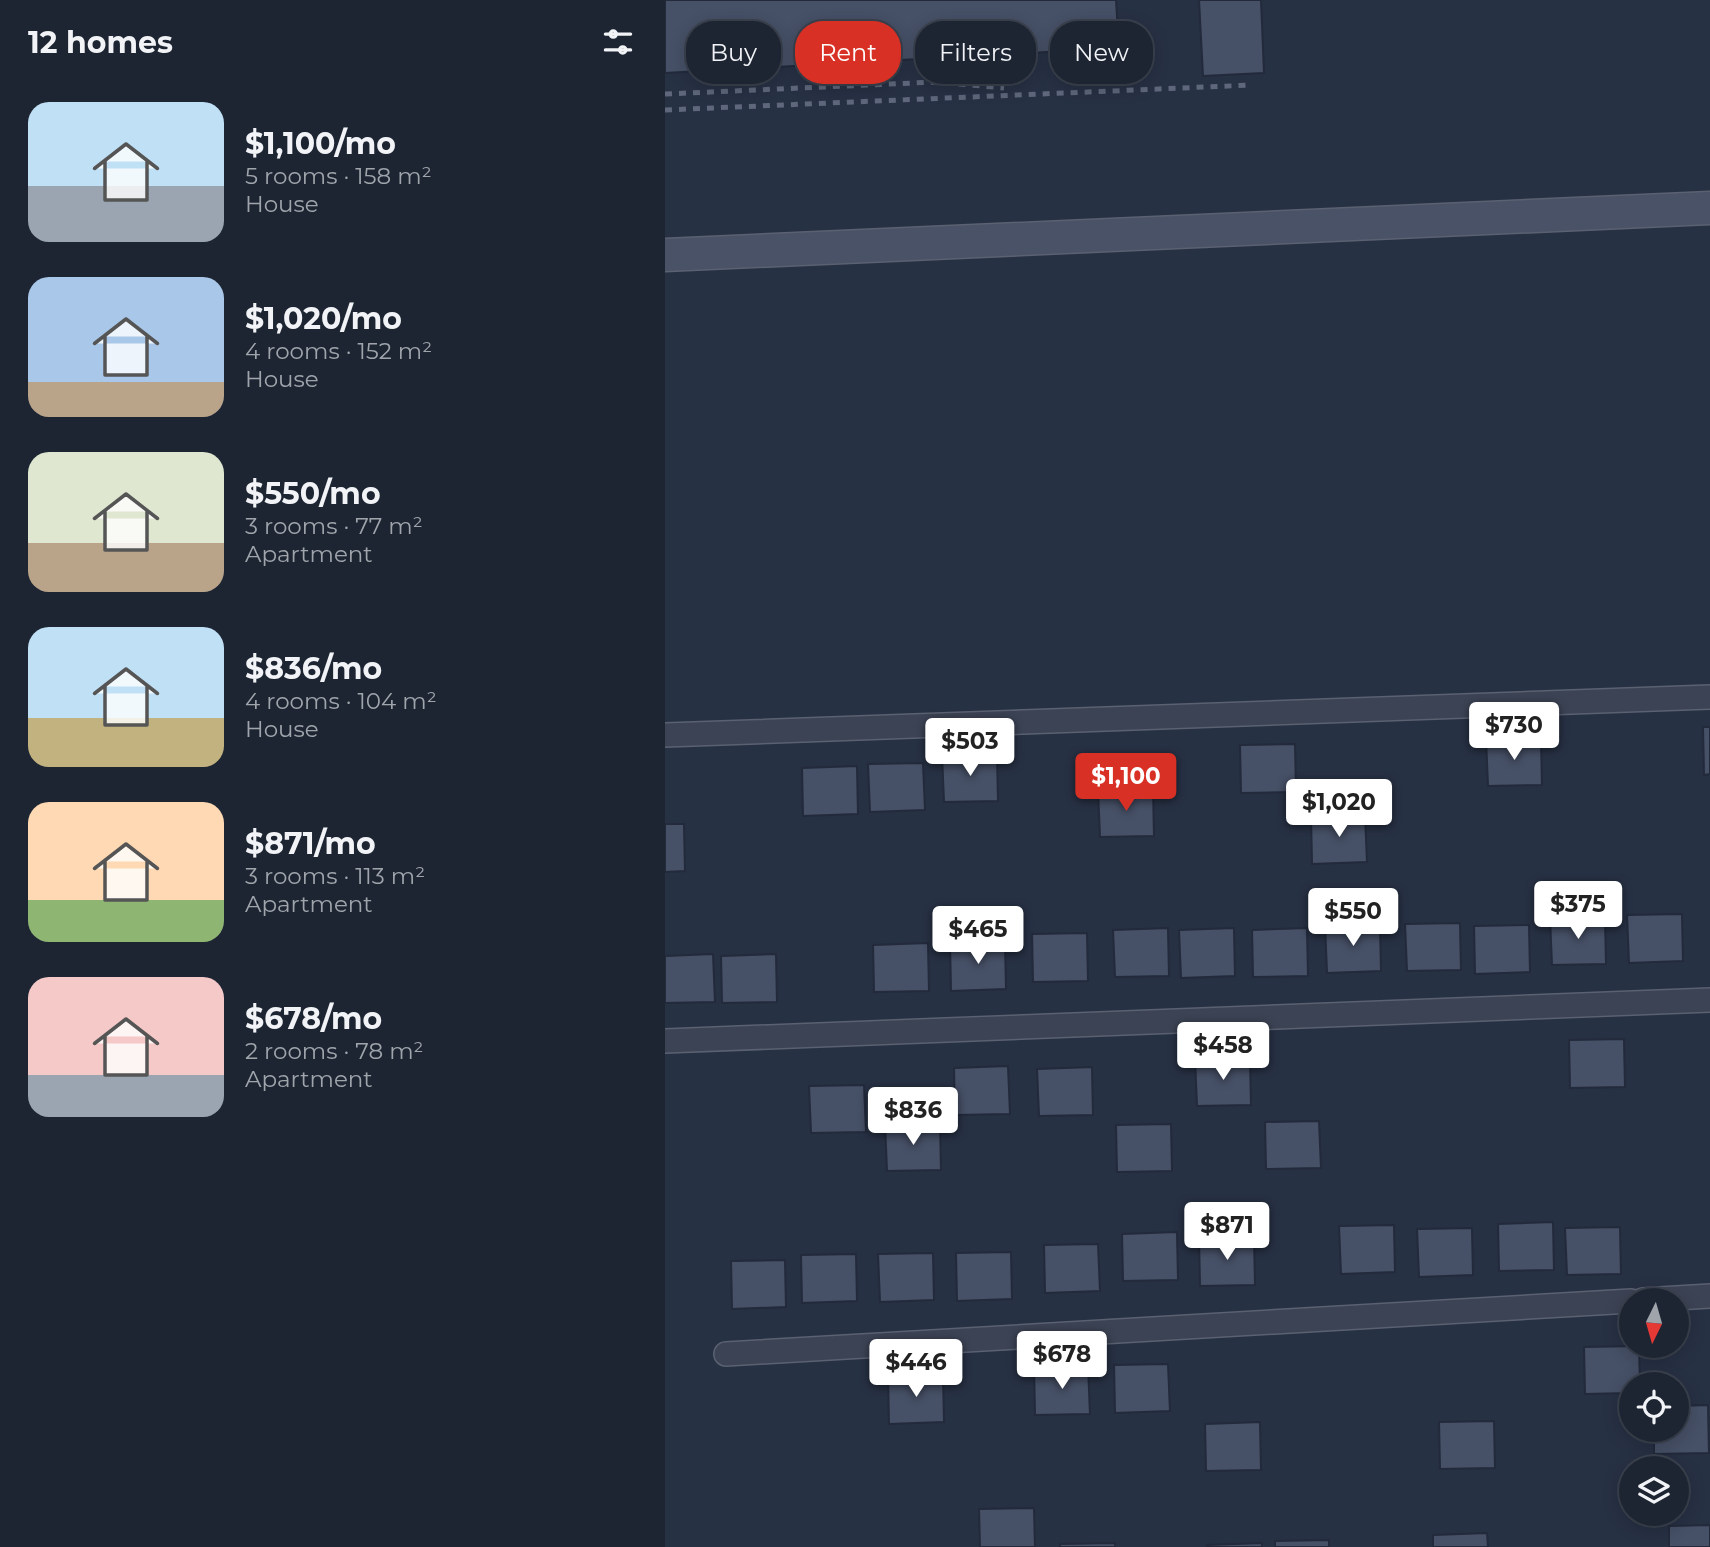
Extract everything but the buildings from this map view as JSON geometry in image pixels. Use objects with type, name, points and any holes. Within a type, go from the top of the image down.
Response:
[{"type":"main road","points":[[665,255],[1710,208]]},
{"type":"street","points":[[665,735],[1710,697]]},
{"type":"street","points":[[665,1041],[1710,1000]]},
{"type":"street","points":[[1689,1297],[1710,1296]]},
{"type":"street","points":[[726,1354],[1619,1302]]},
{"type":"railway","points":[[665,94],[936,82],[1004,88]]},
{"type":"railway","points":[[665,110],[1252,85]]}]
